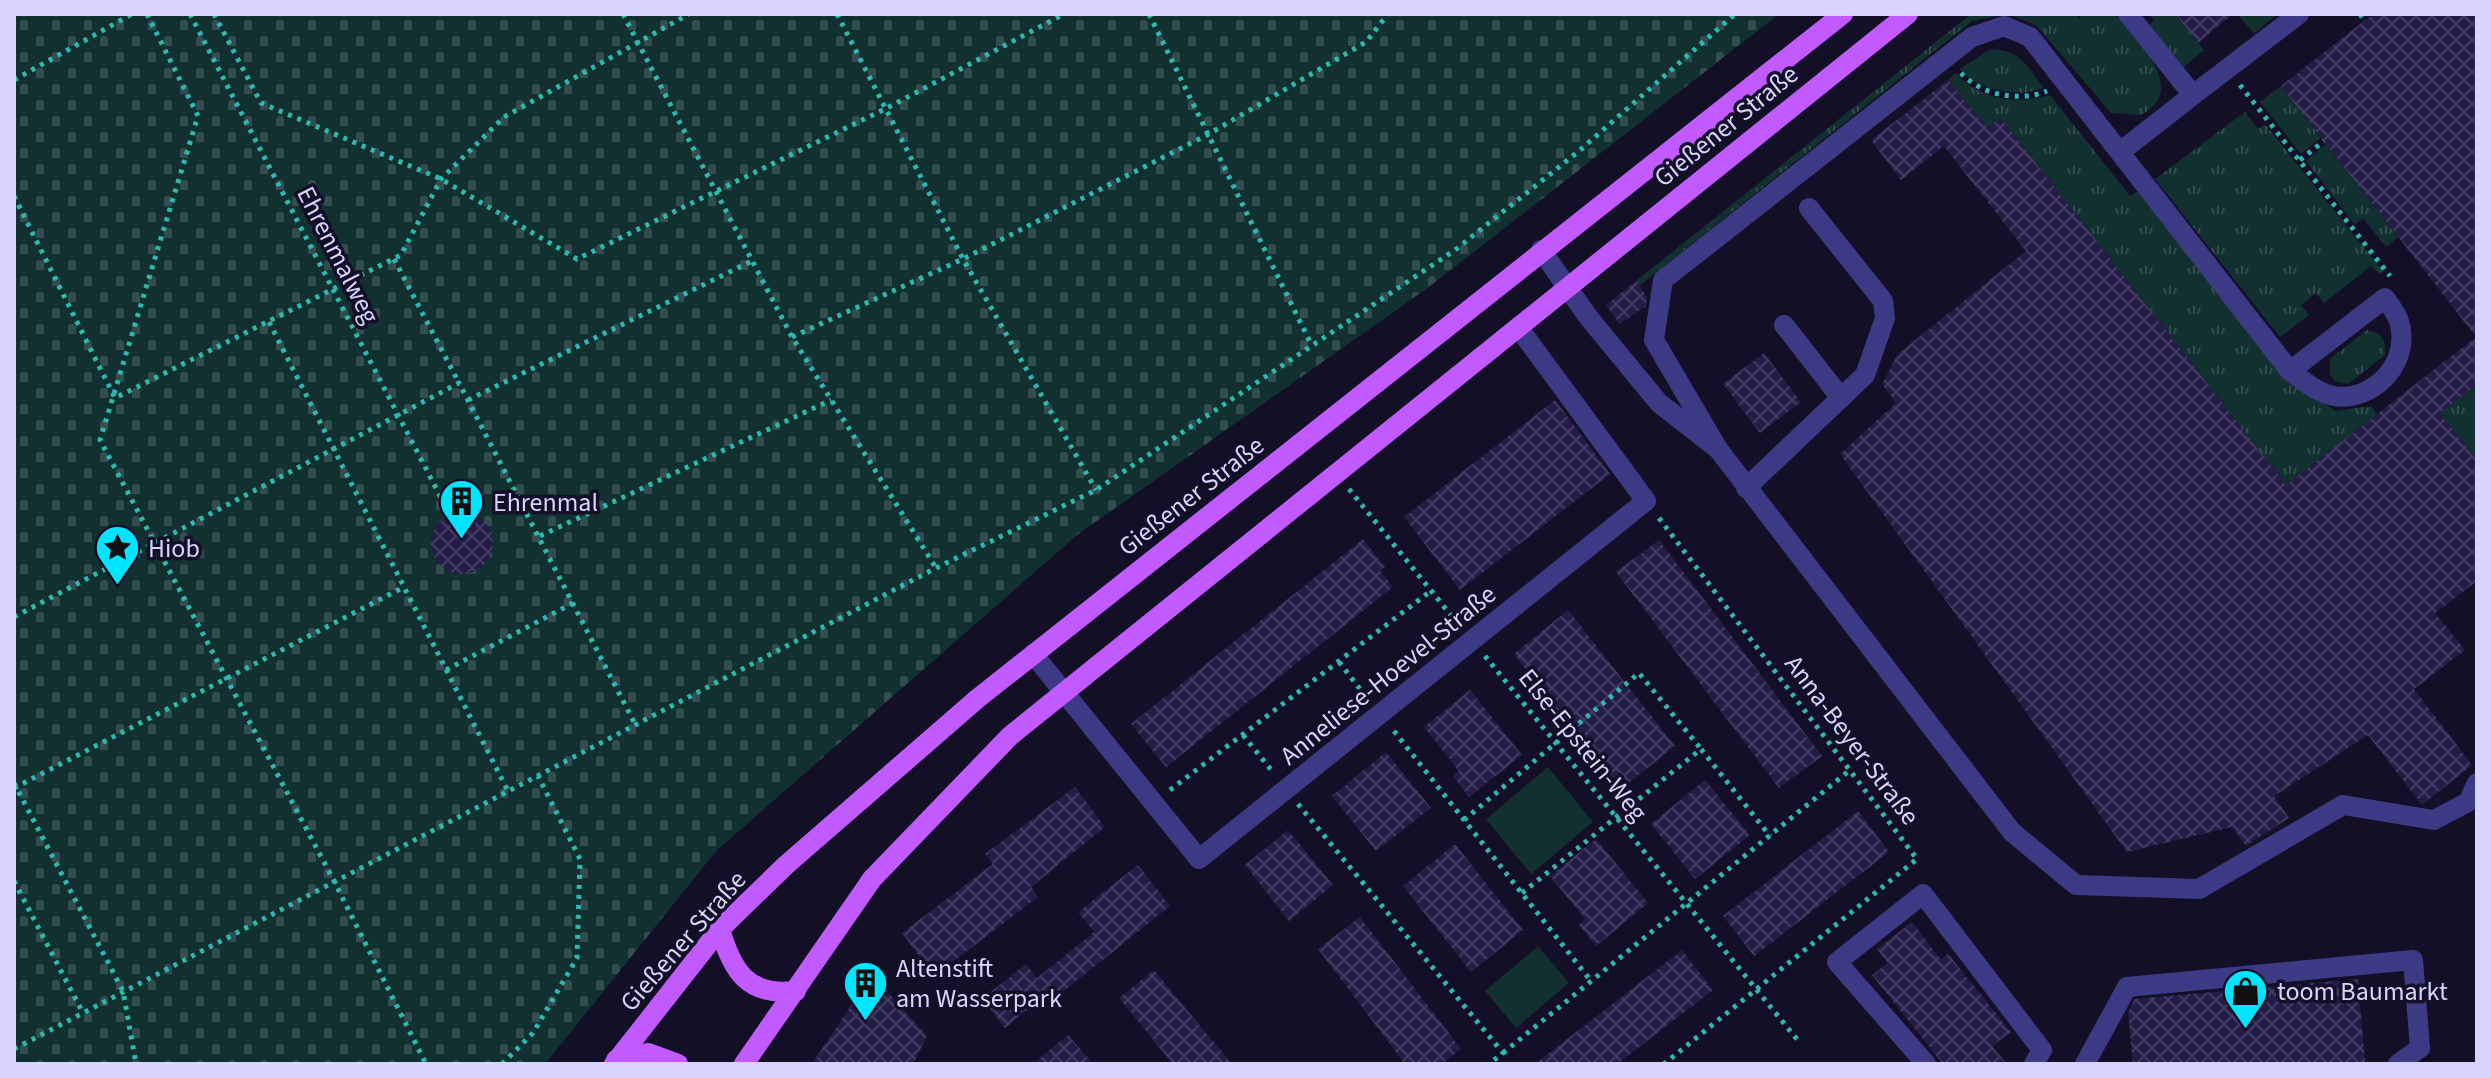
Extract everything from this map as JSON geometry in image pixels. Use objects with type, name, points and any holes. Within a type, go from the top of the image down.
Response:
[{"type":"main road","name":"Gießener Straße","points":[[615,1062],[720,929],[786,865],[1033,654],[1843,14]]},
{"type":"main road","name":"Gießener Straße","points":[[744,1064],[872,879],[1010,736],[1062,691],[1908,14]]},
{"type":"main road","points":[[720,929],[728,955],[741,977],[777,993],[796,991]]},
{"type":"main road","points":[[615,1062],[648,1053],[678,1064]]},
{"type":"street","points":[[2128,14],[2193,95]]},
{"type":"street","points":[[2120,152],[2299,14]]},
{"type":"street","points":[[2290,371],[2385,298],[2399,319],[2401,346],[2396,364],[2367,392],[2353,397],[2333,396],[2315,389],[2290,371],[2030,37],[2004,26],[1972,37],[1663,280],[1654,340],[1718,449],[1746,488],[2012,832],[2076,885],[2199,889],[2343,805],[2434,820],[2468,802],[2477,783]]},
{"type":"street","points":[[1746,488],[1865,375],[1885,318],[1883,301],[1809,208]]},
{"type":"street","points":[[1541,250],[1569,285],[1589,318],[1659,403],[1718,449]]},
{"type":"street","points":[[1784,325],[1841,398]]},
{"type":"street","points":[[1518,327],[1646,501]]},
{"type":"street","name":"Anneliese-Hoevel-Straße","points":[[1033,654],[1199,859],[1646,501]]},
{"type":"street","points":[[1926,1064],[1837,962],[1923,894],[2042,1050],[2034,1064]]},
{"type":"street","points":[[2085,1064],[2127,987],[2413,960],[2420,1048],[2398,1064]]},
{"type":"path","points":[[14,80],[132,14]]},
{"type":"path","points":[[147,14],[198,116],[100,440],[334,881],[426,1064]]},
{"type":"path","name":"Ehrenmalweg","points":[[190,14],[450,515]]},
{"type":"path","points":[[214,14],[261,103],[441,179],[577,259],[887,108],[1064,14]]},
{"type":"path","points":[[623,14],[792,337],[936,568]]},
{"type":"path","points":[[115,398],[401,255],[441,179],[504,117],[689,14]]},
{"type":"path","points":[[837,14],[963,259],[1096,490]]},
{"type":"path","points":[[1149,14],[1312,346]]},
{"type":"path","points":[[792,337],[963,259],[1207,135],[1366,42],[1388,14]]},
{"type":"path","points":[[14,1049],[936,568],[1096,490],[1455,250],[1601,132],[1735,14]]},
{"type":"path","points":[[2360,14],[2364,20]]},
{"type":"path","points":[[1954,66],[1969,81],[2013,97],[2028,97],[2052,89],[2042,77]]},
{"type":"path","points":[[2227,69],[2395,286]]},
{"type":"path","points":[[2299,161],[2324,141]]},
{"type":"path","points":[[14,196],[115,398]]},
{"type":"path","points":[[394,259],[635,724]]},
{"type":"path","points":[[468,400],[752,261]]},
{"type":"path","points":[[269,322],[508,791]]},
{"type":"path","points":[[14,617],[459,383]]},
{"type":"path","points":[[540,536],[831,400]]},
{"type":"path","name":"Else-Epstein-Weg","points":[[1335,472],[1800,1043]]},
{"type":"path","name":"Anna-Beyer-Straße","points":[[1646,501],[1917,859],[1664,1064]]},
{"type":"path","points":[[136,1064],[123,991],[15,786],[404,587]]},
{"type":"path","points":[[1153,803],[1432,590]]},
{"type":"path","points":[[446,670],[573,603]]},
{"type":"path","points":[[1339,662],[1591,981]]},
{"type":"path","points":[[1464,820],[1639,673],[1770,836]]},
{"type":"path","points":[[1243,735],[1503,1053]]},
{"type":"path","points":[[1522,893],[1701,749]]},
{"type":"path","points":[[1489,1064],[1850,770]]},
{"type":"path","points":[[502,1064],[533,1033],[577,958],[580,859],[538,776]]},
{"type":"path","points":[[14,881],[83,1013]]},
{"type":"green space","points":[[14,14],[1779,14],[1429,287],[1077,535],[717,850],[545,1064],[14,1064]]},
{"type":"green space","points":[[1971,14],[2008,14],[1972,21],[1639,286],[1636,281]]},
{"type":"green space","points":[[2008,14],[2076,14],[2079,18],[2084,14],[2115,14],[2154,65],[2161,92],[2155,105],[2141,115],[2111,113],[2036,25]]},
{"type":"green space","points":[[2149,14],[2174,14],[2204,50],[2182,69],[2148,26],[2154,20]]},
{"type":"green space","points":[[2237,14],[2278,14],[2254,33]]},
{"type":"green space","points":[[1989,50],[2015,55],[2044,88],[2022,92],[1999,90],[1977,83],[1960,69]]},
{"type":"green space","points":[[1956,73],[1977,90],[2000,98],[2025,99],[2050,95],[2130,196],[2140,190],[2287,379],[2336,411],[2371,406],[2377,414],[2286,485],[2001,118],[1987,128],[1948,80]]},
{"type":"green space","points":[[2281,86],[2321,138],[2301,154],[2260,102]]},
{"type":"green space","points":[[2245,112],[2258,129],[2265,124],[2383,271],[2379,274],[2371,266],[2324,303],[2316,293],[2301,305],[2309,315],[2280,337],[2155,179]]},
{"type":"green space","points":[[2326,144],[2398,237],[2386,247],[2363,218],[2355,225],[2306,161]]},
{"type":"green space","points":[[2367,330],[2382,338],[2385,355],[2348,384],[2335,381],[2330,374],[2330,359]]},
{"type":"green space","points":[[2477,385],[2477,461],[2440,413]]},
{"type":"green space","points":[[1548,767],[1593,822],[1531,874],[1486,819]]},
{"type":"green space","points":[[1538,946],[1569,983],[1516,1028],[1485,991]]},
{"type":"building","points":[[2175,14],[2233,14],[2198,43]]},
{"type":"building","points":[[2373,14],[2477,14],[2477,385],[2440,413],[2477,461],[2477,581],[2435,613],[2465,650],[2414,689],[2472,765],[2422,805],[2368,735],[2274,796],[2289,818],[2246,846],[2232,827],[2127,852],[1840,454],[1896,403],[1882,384],[1898,354],[2026,251],[1944,146],[1901,180],[1871,140],[1948,80],[1987,128],[2001,118],[2286,485],[2476,337],[2281,86]]},
{"type":"building","points":[[1636,281],[1647,297],[1646,306],[1620,324],[1606,305]]},
{"type":"building","points":[[1764,353],[1801,402],[1760,433],[1723,384]]},
{"type":"building","points":[[1555,400],[1610,474],[1460,590],[1404,517]]},
{"type":"building","name":"Ehrenmal","points":[[462,512],[484,521],[493,543],[484,565],[462,574],[440,565],[431,543],[440,521]]},
{"type":"building","points":[[1363,539],[1385,567],[1380,570],[1393,587],[1166,767],[1131,724]]},
{"type":"building","points":[[1659,540],[1822,756],[1779,788],[1616,572]]},
{"type":"building","points":[[1568,610],[1675,746],[1620,790],[1514,654]]},
{"type":"building","points":[[1470,690],[1522,755],[1469,797],[1453,776],[1459,771],[1424,727]]},
{"type":"building","points":[[1386,752],[1431,808],[1376,851],[1332,796]]},
{"type":"building","points":[[1705,780],[1750,835],[1695,879],[1651,824]]},
{"type":"building","points":[[1075,787],[1105,827],[1031,887],[1038,897],[934,976],[902,933],[993,864],[985,854]]},
{"type":"building","points":[[1858,811],[1889,852],[1754,956],[1723,916]]},
{"type":"building","points":[[1288,830],[1333,885],[1289,921],[1245,865]]},
{"type":"building","points":[[1596,839],[1648,903],[1596,946],[1579,925],[1585,919],[1550,876]]},
{"type":"building","points":[[1455,844],[1523,930],[1471,972],[1403,886]]},
{"type":"building","points":[[1138,865],[1170,906],[1054,999],[1049,992],[1005,1028],[982,999],[1026,964],[1037,978],[1094,932],[1078,912]]},
{"type":"building","points":[[1360,917],[1461,1049],[1441,1064],[1405,1064],[1318,949]]},
{"type":"building","points":[[1912,922],[1941,960],[1948,954],[2011,1032],[1992,1046],[2007,1064],[1943,1064],[1872,975],[1888,963],[1877,949]]},
{"type":"building","points":[[1682,950],[1713,990],[1617,1064],[1535,1064]]},
{"type":"building","points":[[1154,970],[1232,1064],[1173,1064],[1119,998]]},
{"type":"building","name":"Altenstift am Wasserpark","points":[[875,978],[927,1036],[913,1064],[812,1064],[854,1001],[858,1003]]},
{"type":"building","name":"toom Baumarkt","points":[[2358,979],[2365,1062],[2133,1064],[2128,1012],[2135,999]]},
{"type":"building","points":[[1068,1035],[1093,1064],[1033,1064]]},
{"type":"place","name":"Ehrenmal","points":[[462,541]]},
{"type":"place","name":"Hiob","points":[[117,587]]},
{"type":"place","name":"Altenstift am Wasserpark","points":[[865,1022]]},
{"type":"place","name":"toom Baumarkt","points":[[2246,1030]]}]
